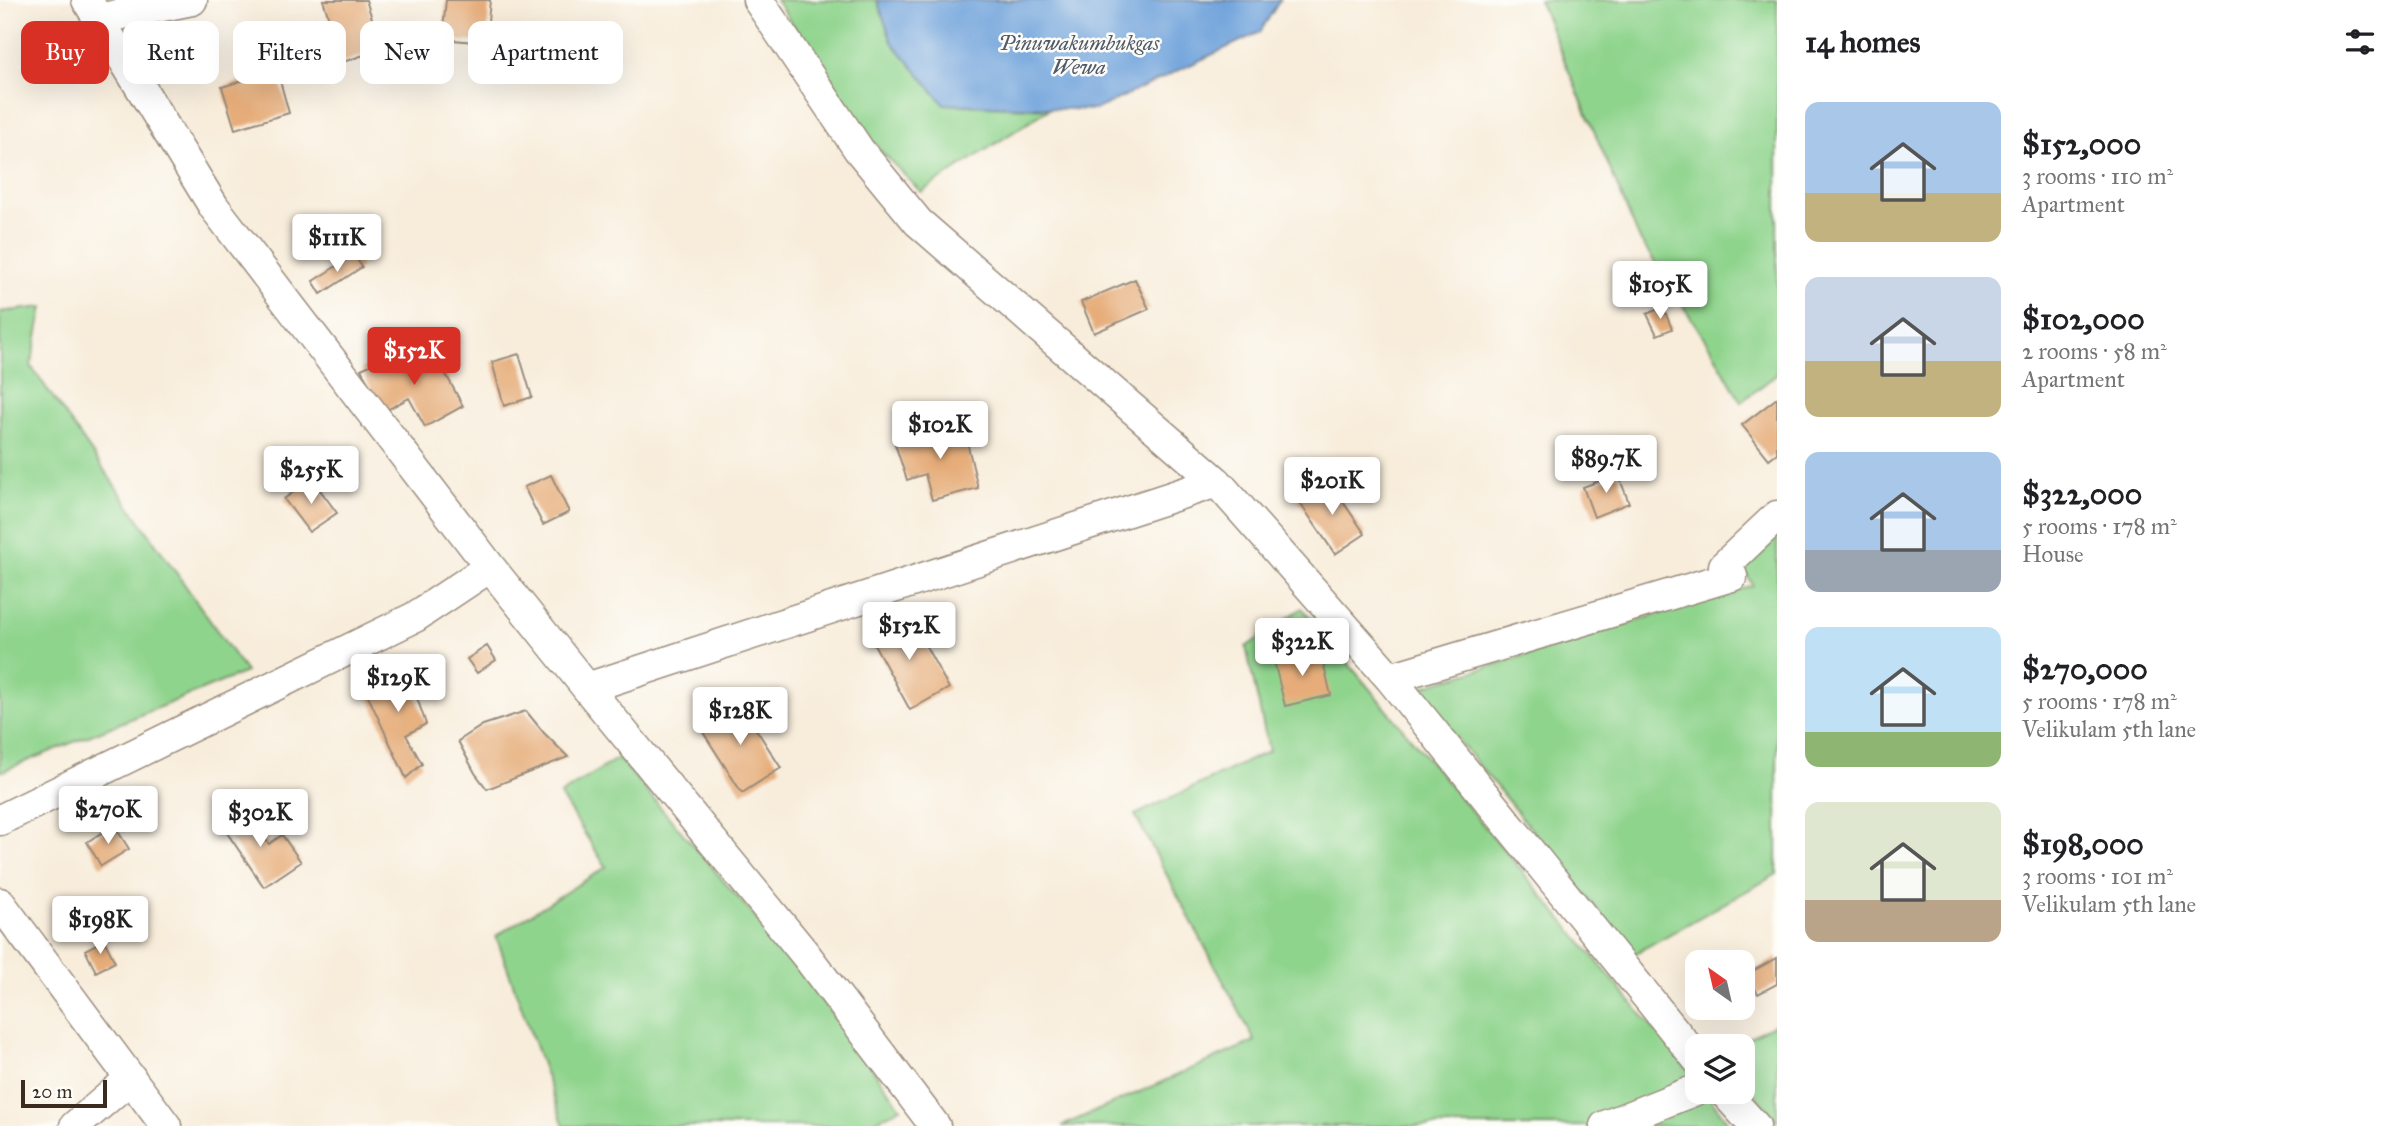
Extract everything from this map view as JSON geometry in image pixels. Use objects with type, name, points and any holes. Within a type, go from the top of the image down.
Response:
[{"type":"street","points":[[192,0],[92,9],[214,206],[489,567],[805,954],[935,1126]]},
{"type":"street","points":[[758,0],[859,150],[918,222],[1217,482],[1390,678],[1685,1044]]},
{"type":"street","points":[[587,688],[1217,482]]},
{"type":"street","points":[[1390,678],[1732,576],[1724,565],[1777,516]]},
{"type":"street","points":[[0,820],[415,617],[489,567]]},
{"type":"street","points":[[0,903],[166,1126]]},
{"type":"street","points":[[75,1126],[131,1078]]},
{"type":"street","points":[[1605,1126],[1685,1093]]},
{"type":"street","points":[[1735,1104],[1755,1126]]},
{"type":"green space","points":[[776,0],[877,0],[892,42],[944,104],[1049,109],[921,192],[872,142]]},
{"type":"green space","points":[[1539,0],[1777,0],[1777,374],[1741,402],[1712,350],[1639,238]]},
{"type":"green space","points":[[43,307],[31,366],[246,672],[0,772],[0,312]]},
{"type":"green space","points":[[1777,529],[1777,874],[1634,954],[1416,689],[1753,585],[1739,562]]},
{"type":"green space","points":[[1302,608],[1685,1066],[1685,1104],[1714,1104],[1731,1126],[1062,1126],[1255,1041],[1135,815],[1269,751],[1246,647]]},
{"type":"green space","points":[[618,758],[795,964],[901,1108],[865,1126],[564,1126],[496,936],[606,867],[560,795]]},
{"type":"green space","points":[[1777,1023],[1777,1121],[1755,1095],[1755,1034]]},
{"type":"water","name":"Pinuwakumbukgas Wewa","points":[[877,0],[1280,0],[1260,32],[1095,110],[944,104],[892,42]]},
{"type":"building","points":[[323,0],[366,0],[373,21],[360,21],[360,56],[346,61],[346,21],[330,21]]},
{"type":"building","points":[[446,0],[490,0],[488,21],[468,21],[468,41],[454,40],[454,21],[444,21]]},
{"type":"building","points":[[233,84],[281,84],[289,113],[235,129],[222,87]]},
{"type":"building","points":[[354,255],[362,267],[321,294],[313,281]]},
{"type":"building","points":[[1135,279],[1149,309],[1094,333],[1081,302]]},
{"type":"building","points":[[1663,307],[1672,329],[1657,335],[1647,314]]},
{"type":"building","points":[[395,354],[405,370],[435,354],[463,406],[425,427],[409,398],[383,412],[361,369]]},
{"type":"building","points":[[519,354],[532,397],[504,406],[492,362]]},
{"type":"building","points":[[1777,398],[1777,453],[1769,459],[1742,425]]},
{"type":"building","points":[[963,425],[978,488],[932,500],[925,474],[907,480],[895,444],[933,431]]},
{"type":"building","points":[[1618,474],[1629,503],[1594,517],[1583,487]]},
{"type":"building","points":[[551,475],[569,512],[543,525],[524,487]]},
{"type":"building","points":[[312,479],[337,513],[309,532],[284,499]]},
{"type":"building","points":[[1328,480],[1365,534],[1335,554],[1298,500]]},
{"type":"building","points":[[908,614],[949,688],[910,710],[869,635]]},
{"type":"building","points":[[487,646],[496,660],[477,673],[467,659]]},
{"type":"building","points":[[1320,650],[1331,695],[1285,706],[1274,661]]},
{"type":"building","points":[[406,666],[426,724],[406,735],[422,764],[406,778],[362,683]]},
{"type":"building","points":[[738,701],[781,768],[742,793],[699,726]]},
{"type":"building","points":[[526,711],[568,757],[487,789],[458,741],[483,725]]},
{"type":"building","points":[[244,808],[269,844],[282,835],[301,862],[264,887],[221,824]]},
{"type":"building","points":[[114,825],[129,849],[101,866],[87,842]]},
{"type":"building","points":[[104,940],[115,962],[96,972],[85,950]]},
{"type":"building","points":[[1777,958],[1777,984],[1758,994],[1755,989],[1755,970]]}]
